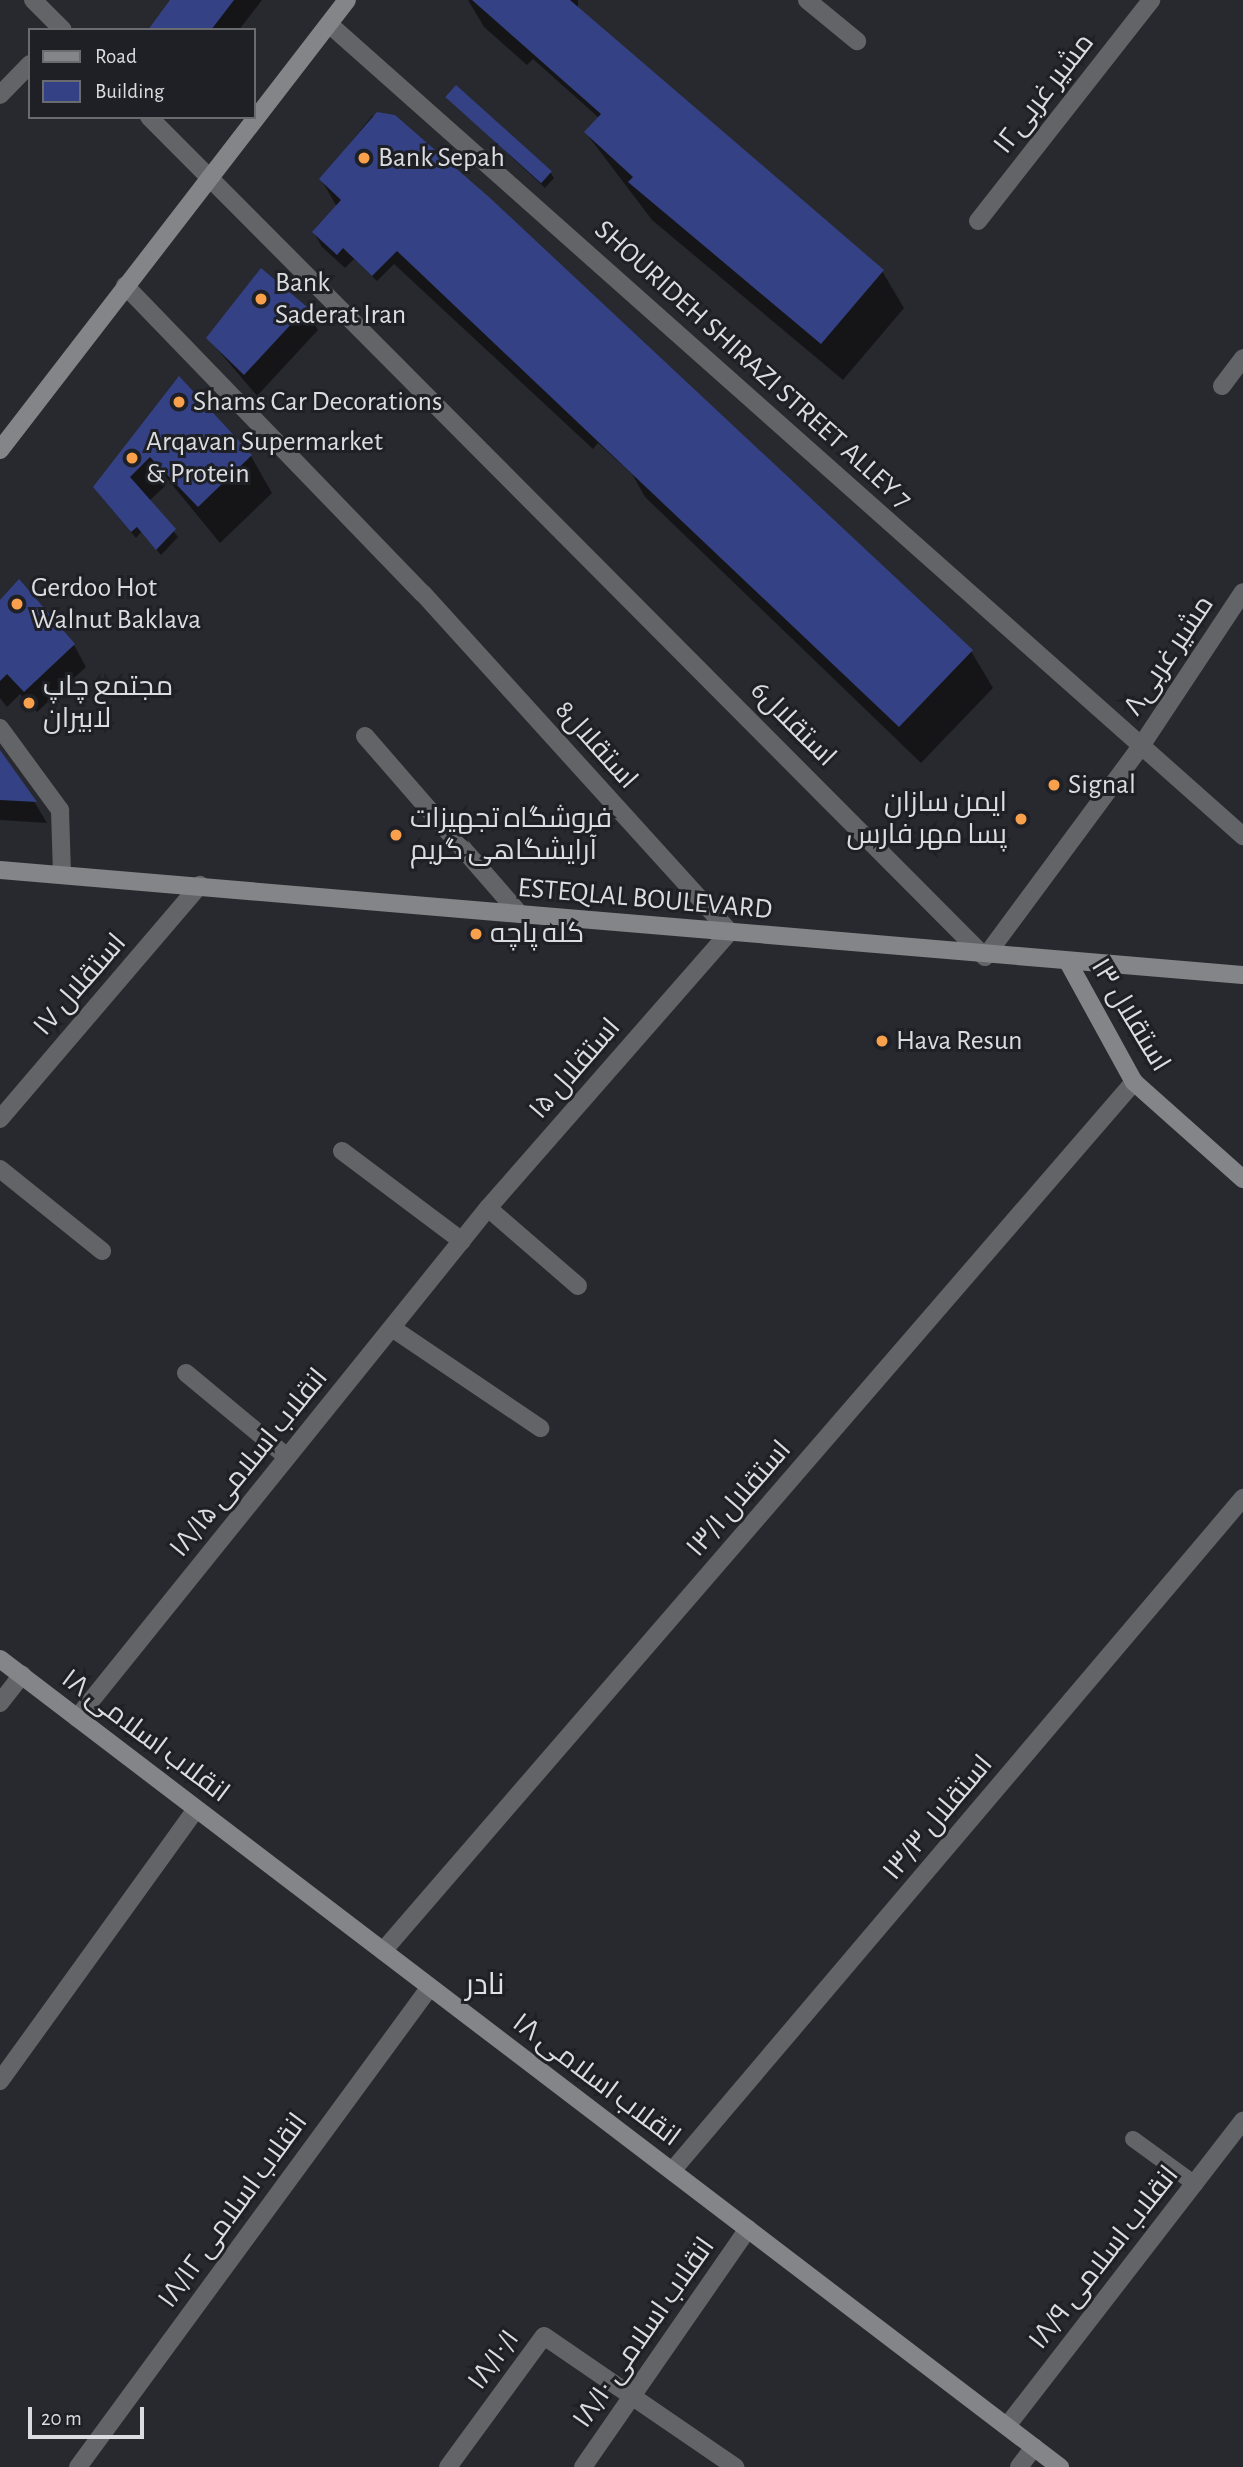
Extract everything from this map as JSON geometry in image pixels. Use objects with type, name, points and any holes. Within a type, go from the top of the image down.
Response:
[{"type":"main road","points":[[256,118],[347,0]]},
{"type":"main road","points":[[0,450],[255,119]]},
{"type":"main road","name":"ESTEQLAL BOULEVARD","points":[[0,870],[200,885],[985,957],[1243,975]]},
{"type":"main road","name":"۱۳ استقلال","points":[[1068,962],[1134,1082],[1243,1179]]},
{"type":"main road","name":"۱۸ انقلاب اسلامی","points":[[0,1659],[1060,2467]]},
{"type":"street","points":[[33,0],[61,28]]},
{"type":"street","points":[[807,0],[857,41]]},
{"type":"street","name":"مشیر غربی۱۲","points":[[978,221],[1151,0]]},
{"type":"street","name":"SHOURIDEH SHIRAZI STREET ALLEY 7","points":[[329,24],[1139,749],[1243,836]]},
{"type":"street","points":[[0,95],[28,66]]},
{"type":"street","name":"استقلال6","points":[[151,119],[564,528],[985,957]]},
{"type":"street","name":"استقلال8","points":[[125,285],[423,594],[730,932]]},
{"type":"street","points":[[1222,386],[1243,358]]},
{"type":"street","name":"مشیر غربی۸","points":[[985,957],[1139,749],[1243,592]]},
{"type":"street","points":[[0,728],[60,810],[62,875]]},
{"type":"street","points":[[365,736],[520,914]]},
{"type":"street","name":"۱۷ استقلال","points":[[0,1119],[200,885]]},
{"type":"street","name":"۱۵ استقلال","points":[[462,1241],[730,932]]},
{"type":"street","name":"۱۳/۱ استقلال","points":[[383,1951],[1134,1082]]},
{"type":"street","points":[[342,1151],[462,1241]]},
{"type":"street","points":[[0,1169],[102,1251]]},
{"type":"street","points":[[488,1208],[578,1286]]},
{"type":"street","name":"۱۸/۱۵ انقلاب اسلامی","points":[[77,1718],[462,1241]]},
{"type":"street","points":[[392,1328],[540,1428]]},
{"type":"street","points":[[186,1373],[287,1457]]},
{"type":"street","name":"۱۳/۳ استقلال","points":[[672,2171],[1243,1498]]},
{"type":"street","points":[[0,1703],[22,1675]]},
{"type":"street","points":[[0,2081],[196,1809]]},
{"type":"street","name":"۱۸/۱۲ انقلاب اسلامی","points":[[78,2467],[430,1987]]},
{"type":"street","name":"۱۸/۹ انقلاب اسلامی","points":[[1007,2426],[1243,2121]]},
{"type":"street","name":"۱۸/۱۰ انقلاب اسلامی","points":[[583,2467],[748,2230]]},
{"type":"street","name":"۱۸/۱۰/۱","points":[[448,2467],[544,2336],[632,2398]]},
{"type":"street","points":[[632,2398],[735,2467]]},
{"type":"street","points":[[1019,2467],[1034,2447]]},
{"type":"lane","points":[[1133,2139],[1195,2184]]},
{"type":"building","points":[[170,0],[234,0],[213,28],[149,28]]},
{"type":"building","points":[[472,0],[570,0],[884,270],[821,344],[628,182],[633,177],[584,132],[601,114]]},
{"type":"building","points":[[456,85],[552,171],[541,183],[445,97]]},
{"type":"building","points":[[377,112],[395,115],[490,198],[973,650],[899,727],[397,251],[372,276],[343,248],[337,255],[312,232],[341,200],[319,179]]},
{"type":"building","points":[[261,268],[307,307],[244,375],[206,338]]},
{"type":"building","points":[[179,376],[252,455],[198,507],[150,457],[130,477],[176,529],[156,550],[137,527],[131,532],[93,487]]},
{"type":"building","points":[[19,579],[75,644],[24,692],[7,674],[0,681],[0,600]]},
{"type":"building","points":[[0,750],[37,802],[0,800]]},
{"type":"place","name":"Bank Sepah","points":[[364,158]]},
{"type":"place","name":"Bank Saderat Iran","points":[[261,299]]},
{"type":"place","name":"Shams Car Decorations","points":[[179,402]]},
{"type":"place","name":"Arqavan Supermarket & Protein","points":[[132,458]]},
{"type":"place","name":"Gerdoo Hot Walnut Baklava","points":[[17,604]]},
{"type":"place","name":"مجتمع چاپ لابيران","points":[[29,703]]},
{"type":"place","name":"Signal","points":[[1054,785]]},
{"type":"place","name":"ایمن سازان پسا مهر فارس","points":[[1021,819]]},
{"type":"place","name":"فروشگاه تجهیزات آرایشگاهی گریم","points":[[396,835]]},
{"type":"place","name":"کله پاچه","points":[[476,934]]},
{"type":"place","name":"Hava Resun","points":[[882,1041]]},
{"type":"district","name":"نادر","points":[[485,1985]]}]
